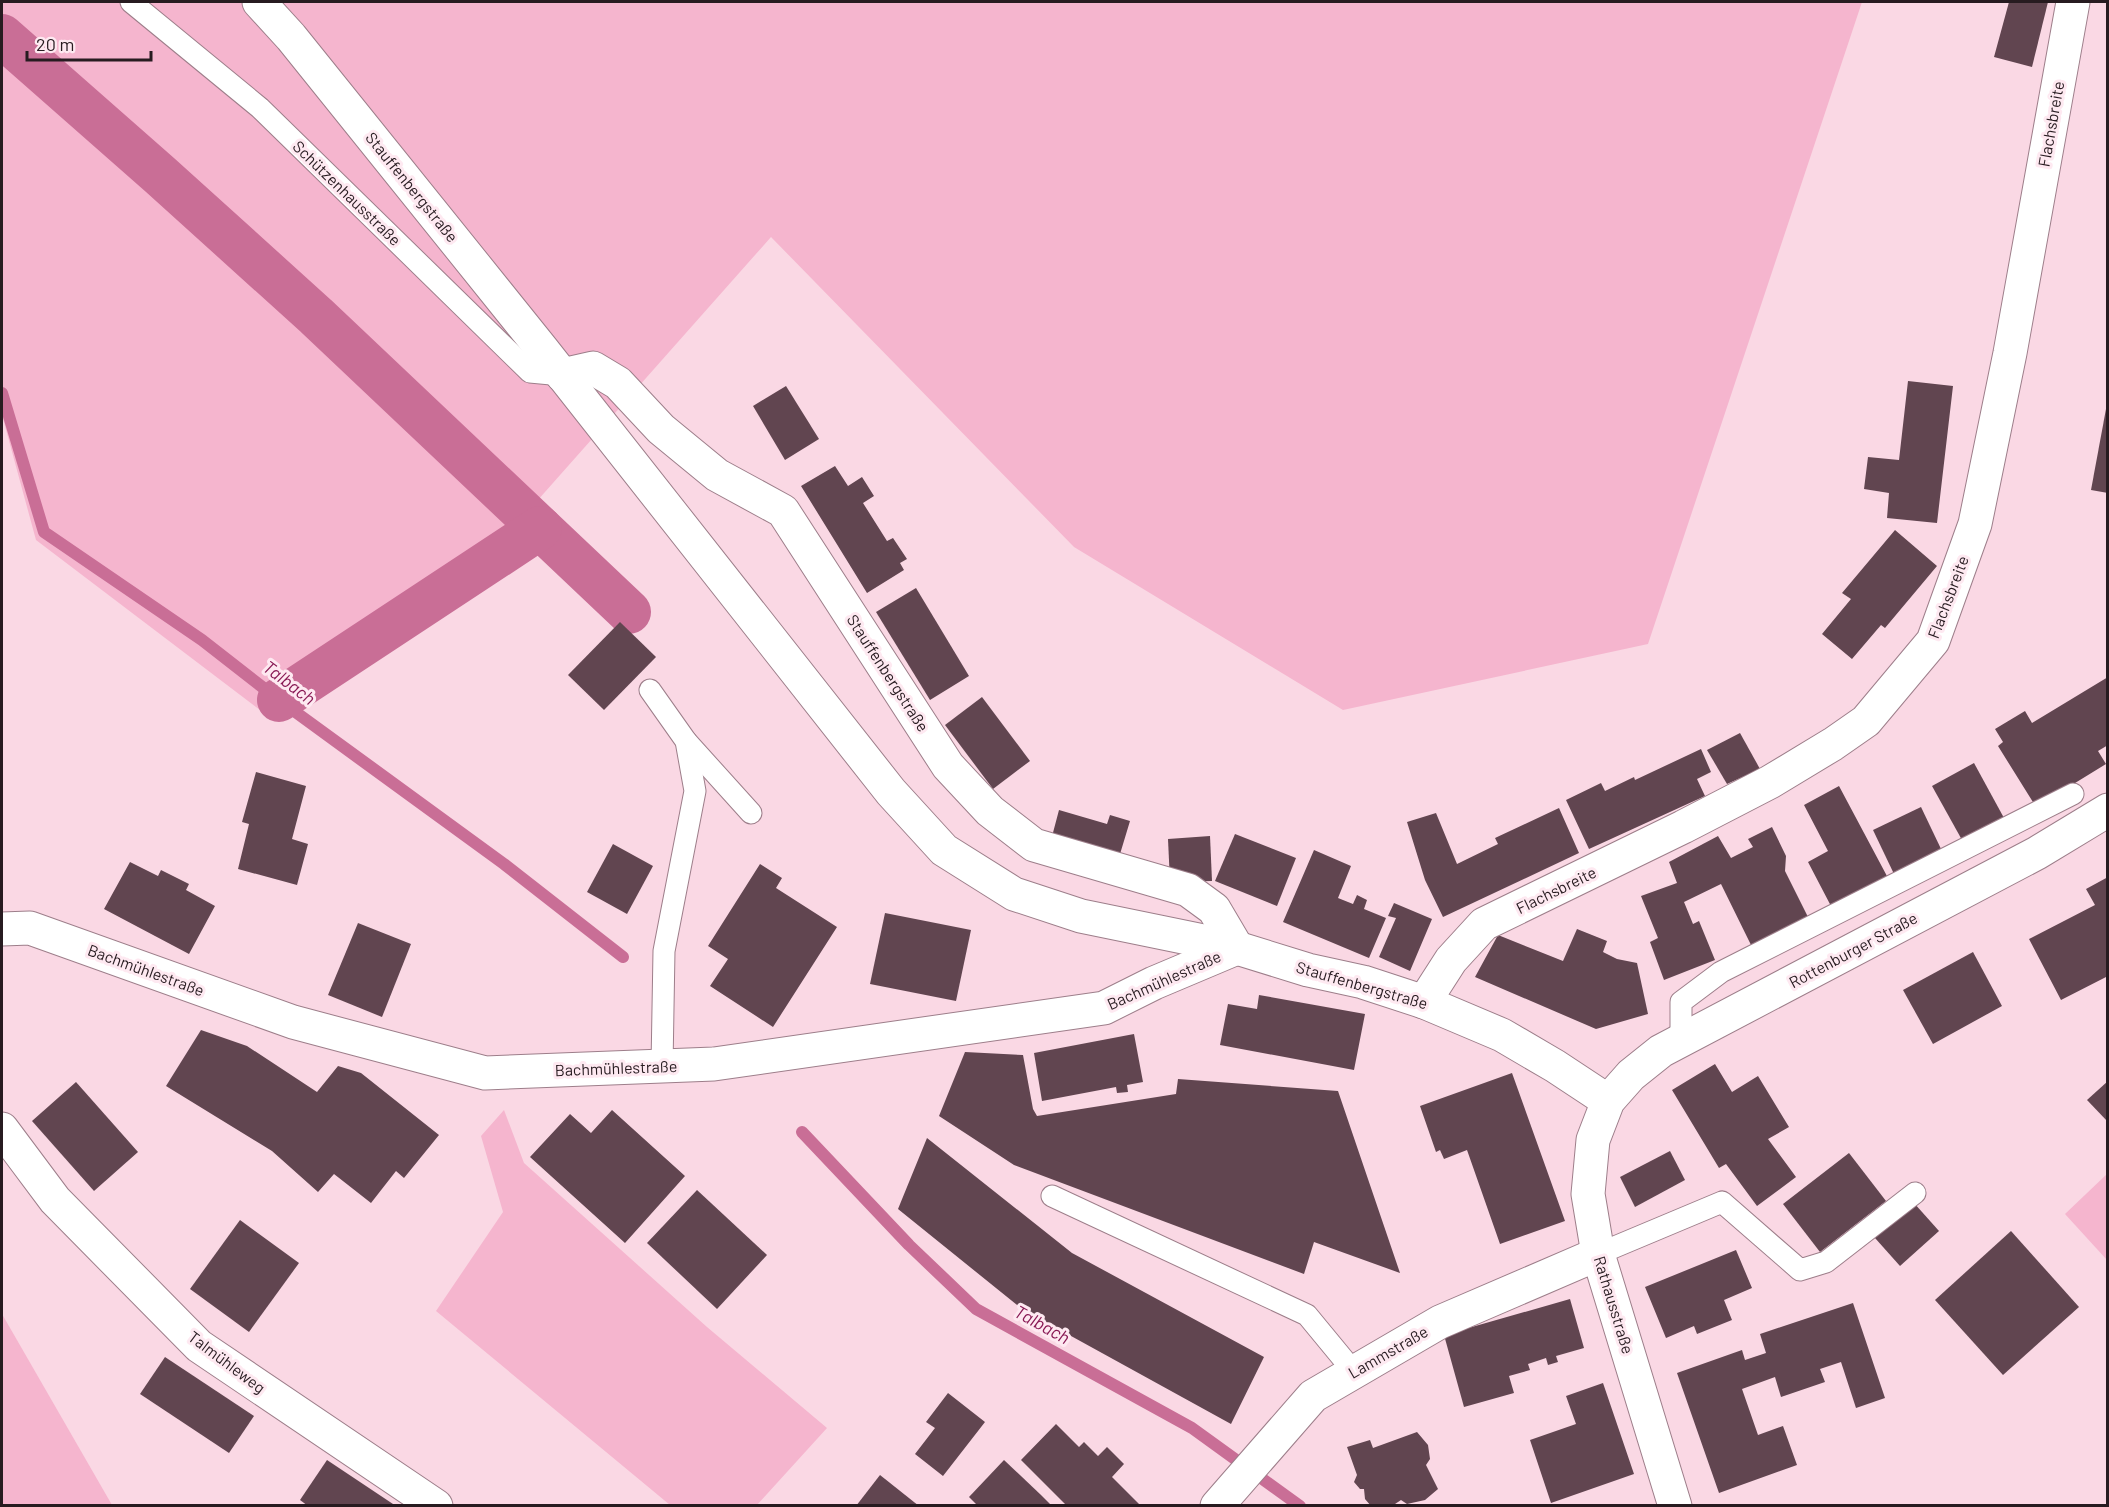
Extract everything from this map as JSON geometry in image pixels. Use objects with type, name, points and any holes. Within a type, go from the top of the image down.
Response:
[{"type":"street","name":"Stauffenbergstraße","points":[[259,2],[291,37],[562,375],[891,792],[944,850],[1014,894],[1081,916],[1237,948],[1308,970],[1363,982],[1424,1002],[1502,1035],[1608,1101]]},
{"type":"street","name":"Flachsbreite","points":[[1424,1002],[1451,960],[1484,924],[1683,827],[1770,782],[1833,744],[1866,721],[1934,641],[1975,524],[2010,353],[2073,2]]},
{"type":"street","name":"Stauffenbergstraße","points":[[562,375],[593,368],[618,383],[661,429],[717,475],[783,511],[948,766],[990,811],[1034,845],[1188,890],[1214,909],[1237,948]]},
{"type":"street","name":"Rottenburger Straße","points":[[1608,1101],[1631,1075],[1661,1051],[2037,853],[2108,810]]},
{"type":"street","name":"Bachmühlestraße","points":[[2,929],[30,928],[293,1022],[485,1073],[714,1064],[1104,1008],[1154,983],[1237,948]]},
{"type":"street","name":"Rathausstraße","points":[[1608,1101],[1593,1140],[1588,1194],[1598,1254],[1675,1506]]},
{"type":"street","name":"Talmühleweg","points":[[2,1129],[55,1200],[199,1346],[436,1506]]},
{"type":"street","name":"Lammstraße","points":[[1222,1500],[1313,1396],[1440,1322],[1598,1254]]},
{"type":"lane","name":"Schützenhausstraße","points":[[131,2],[260,108],[530,372],[562,375]]},
{"type":"lane","points":[[650,690],[686,741],[751,813]]},
{"type":"lane","points":[[662,1066],[664,951],[695,791],[686,741]]},
{"type":"lane","points":[[1681,1040],[1681,1002],[1721,972],[2073,794]]},
{"type":"lane","points":[[1598,1254],[1722,1202],[1800,1270],[1826,1262],[1915,1193]]},
{"type":"lane","points":[[1052,1197],[1307,1315],[1354,1372]]},
{"type":"shaded area","points":[[2,2],[1862,2],[1648,644],[1343,710],[1074,547],[771,237],[506,536],[268,716],[36,540],[2,415]]},
{"type":"shaded area","points":[[504,1110],[524,1163],[707,1327],[827,1428],[757,1505],[670,1505],[436,1311],[503,1212],[481,1136]]},
{"type":"shaded area","points":[[2107,1174],[2107,1260],[2065,1214]]},
{"type":"shaded area","points":[[2,1314],[112,1505],[2,1505]]},
{"type":"building","points":[[2009,2],[2048,2],[2032,67],[1994,57]]},
{"type":"building","points":[[1908,381],[1953,386],[1937,523],[1887,518],[1889,493],[1864,489],[1868,457],[1899,460]]},
{"type":"building","points":[[786,386],[819,439],[785,460],[753,406]]},
{"type":"building","points":[[2106,409],[2108,409],[2108,493],[2091,490]]},
{"type":"building","points":[[835,466],[848,486],[862,477],[874,496],[863,503],[887,541],[893,538],[907,559],[900,563],[904,570],[867,593],[801,486]]},
{"type":"building","points":[[1895,530],[1937,566],[1885,628],[1881,625],[1852,659],[1822,634],[1851,599],[1842,593]]},
{"type":"building","points":[[916,588],[969,676],[930,700],[876,612]]},
{"type":"building","points":[[620,622],[656,657],[604,710],[568,675]]},
{"type":"building","points":[[2108,677],[2108,745],[2098,751],[2106,764],[2036,807],[1998,746],[2003,742],[1995,729],[2025,711],[2032,723]]},
{"type":"building","points":[[982,697],[1030,761],[993,789],[945,725]]},
{"type":"building","points":[[1740,733],[1760,769],[1727,784],[1707,750]]},
{"type":"building","points":[[1701,749],[1711,772],[1697,779],[1705,796],[1589,849],[1566,800],[1601,783],[1605,791],[1634,777],[1635,780]]},
{"type":"building","points":[[1974,763],[2004,818],[1962,840],[1932,786]]},
{"type":"building","points":[[256,772],[306,786],[292,839],[308,844],[297,885],[238,869],[249,824],[242,822]]},
{"type":"building","points":[[1839,786],[1888,878],[1832,908],[1808,862],[1828,851],[1804,805]]},
{"type":"building","points":[[1921,807],[1942,851],[1894,874],[1873,830]]},
{"type":"building","points":[[1559,808],[1579,853],[1443,917],[1425,880],[1407,822],[1436,813],[1457,864],[1498,844],[1495,838]]},
{"type":"building","points":[[1059,810],[1107,824],[1110,815],[1130,821],[1117,864],[1050,844]]},
{"type":"building","points":[[1772,827],[1786,856],[1785,871],[1809,919],[1752,947],[1721,884],[1684,902],[1693,924],[1699,921],[1715,960],[1664,980],[1650,942],[1658,938],[1641,896],[1677,883],[1669,862],[1718,836],[1731,858],[1753,847],[1748,839]]},
{"type":"building","points":[[1235,834],[1296,858],[1277,906],[1215,881]]},
{"type":"building","points":[[1210,836],[1212,881],[1170,882],[1168,839]]},
{"type":"building","points":[[613,844],[653,866],[627,914],[587,892]]},
{"type":"building","points":[[1314,850],[1351,866],[1338,898],[1353,904],[1357,895],[1367,900],[1364,909],[1386,918],[1369,958],[1283,922]]},
{"type":"building","points":[[130,862],[158,876],[161,870],[189,884],[186,890],[215,906],[189,954],[104,909]]},
{"type":"building","points":[[760,864],[782,878],[776,888],[837,927],[773,1027],[710,986],[728,959],[708,946]]},
{"type":"building","points":[[2108,877],[2108,976],[2061,1000],[2029,939],[2095,905],[2086,889]]},
{"type":"building","points":[[1394,903],[1432,919],[1410,971],[1379,957],[1396,918],[1388,916]]},
{"type":"building","points":[[885,913],[971,930],[956,1001],[870,984]]},
{"type":"building","points":[[358,923],[411,944],[382,1017],[328,995]]},
{"type":"building","points":[[1577,929],[1607,941],[1603,952],[1617,959],[1637,963],[1648,1014],[1596,1029],[1475,977],[1498,935],[1563,961]]},
{"type":"building","points":[[1973,952],[2002,1006],[1933,1044],[1903,990]]},
{"type":"building","points":[[1259,995],[1365,1014],[1354,1070],[1220,1045],[1228,1004],[1257,1009]]},
{"type":"building","points":[[201,1030],[247,1046],[317,1092],[338,1066],[361,1073],[439,1135],[404,1178],[396,1171],[371,1203],[334,1174],[318,1192],[272,1151],[166,1086]]},
{"type":"building","points":[[1134,1034],[1143,1082],[1127,1085],[1128,1092],[1117,1093],[1116,1087],[1042,1101],[1034,1053]]},
{"type":"building","points":[[965,1052],[1023,1055],[1033,1109],[1037,1116],[1176,1094],[1178,1079],[1338,1091],[1400,1273],[1314,1242],[1304,1274],[1014,1165],[939,1116]]},
{"type":"building","points":[[1715,1064],[1732,1092],[1758,1076],[1789,1127],[1768,1139],[1796,1177],[1757,1206],[1726,1164],[1719,1168],[1672,1090]]},
{"type":"building","points":[[1512,1073],[1565,1221],[1500,1244],[1467,1150],[1444,1159],[1440,1150],[1436,1152],[1420,1106]]},
{"type":"building","points":[[2108,1081],[2108,1122],[2087,1100]]},
{"type":"building","points":[[76,1082],[138,1152],[94,1191],[32,1121]]},
{"type":"building","points":[[612,1110],[685,1176],[625,1243],[530,1157],[570,1114],[591,1133]]},
{"type":"building","points":[[927,1138],[1072,1253],[1264,1357],[1231,1424],[1022,1309],[898,1209]]},
{"type":"building","points":[[1670,1151],[1685,1180],[1635,1207],[1620,1177]]},
{"type":"building","points":[[1849,1153],[1886,1201],[1820,1252],[1783,1204]]},
{"type":"building","points":[[697,1190],[767,1255],[717,1309],[647,1243]]},
{"type":"building","points":[[1914,1203],[1939,1231],[1900,1266],[1875,1238]]},
{"type":"building","points":[[240,1220],[299,1263],[249,1332],[190,1289]]},
{"type":"building","points":[[2011,1231],[2079,1307],[2003,1375],[1935,1300]]},
{"type":"building","points":[[1736,1250],[1752,1288],[1724,1300],[1732,1320],[1697,1334],[1694,1326],[1666,1338],[1645,1287]]},
{"type":"building","points":[[1570,1299],[1584,1348],[1556,1356],[1558,1362],[1548,1365],[1546,1358],[1528,1364],[1530,1370],[1509,1376],[1514,1393],[1464,1407],[1444,1335]]},
{"type":"building","points":[[1853,1303],[1885,1398],[1856,1408],[1841,1362],[1820,1369],[1825,1382],[1781,1397],[1775,1377],[1742,1389],[1758,1435],[1783,1426],[1797,1465],[1719,1493],[1677,1373],[1742,1350],[1745,1360],[1766,1353],[1760,1334]]},
{"type":"building","points":[[165,1357],[254,1416],[229,1453],[140,1394]]},
{"type":"building","points":[[1603,1383],[1634,1474],[1551,1503],[1530,1440],[1576,1424],[1566,1396]]},
{"type":"building","points":[[948,1393],[985,1422],[943,1476],[915,1454],[935,1428],[926,1422]]},
{"type":"building","points":[[1056,1424],[1079,1447],[1084,1442],[1098,1456],[1107,1447],[1124,1464],[1112,1477],[1141,1506],[1067,1506],[1021,1460]]},
{"type":"building","points":[[1417,1432],[1428,1445],[1430,1459],[1426,1465],[1438,1489],[1425,1500],[1407,1504],[1401,1500],[1392,1506],[1371,1506],[1365,1499],[1364,1489],[1360,1489],[1354,1482],[1357,1475],[1347,1447],[1370,1440],[1373,1448]]},
{"type":"building","points":[[327,1460],[396,1506],[308,1506],[300,1500]]},
{"type":"building","points":[[1004,1460],[1052,1506],[978,1506],[969,1497]]},
{"type":"building","points":[[880,1475],[919,1506],[856,1506]]},
{"type":"waterway","points":[[2,36],[316,316],[629,612]]},
{"type":"waterway","name":"Talbach","points":[[2,393],[44,532],[202,640],[279,700],[504,864],[623,957]]},
{"type":"waterway","points":[[279,700],[540,528]]},
{"type":"waterway","name":"Talbach","points":[[802,1132],[909,1245],[976,1309],[1192,1428],[1300,1506]]}]
